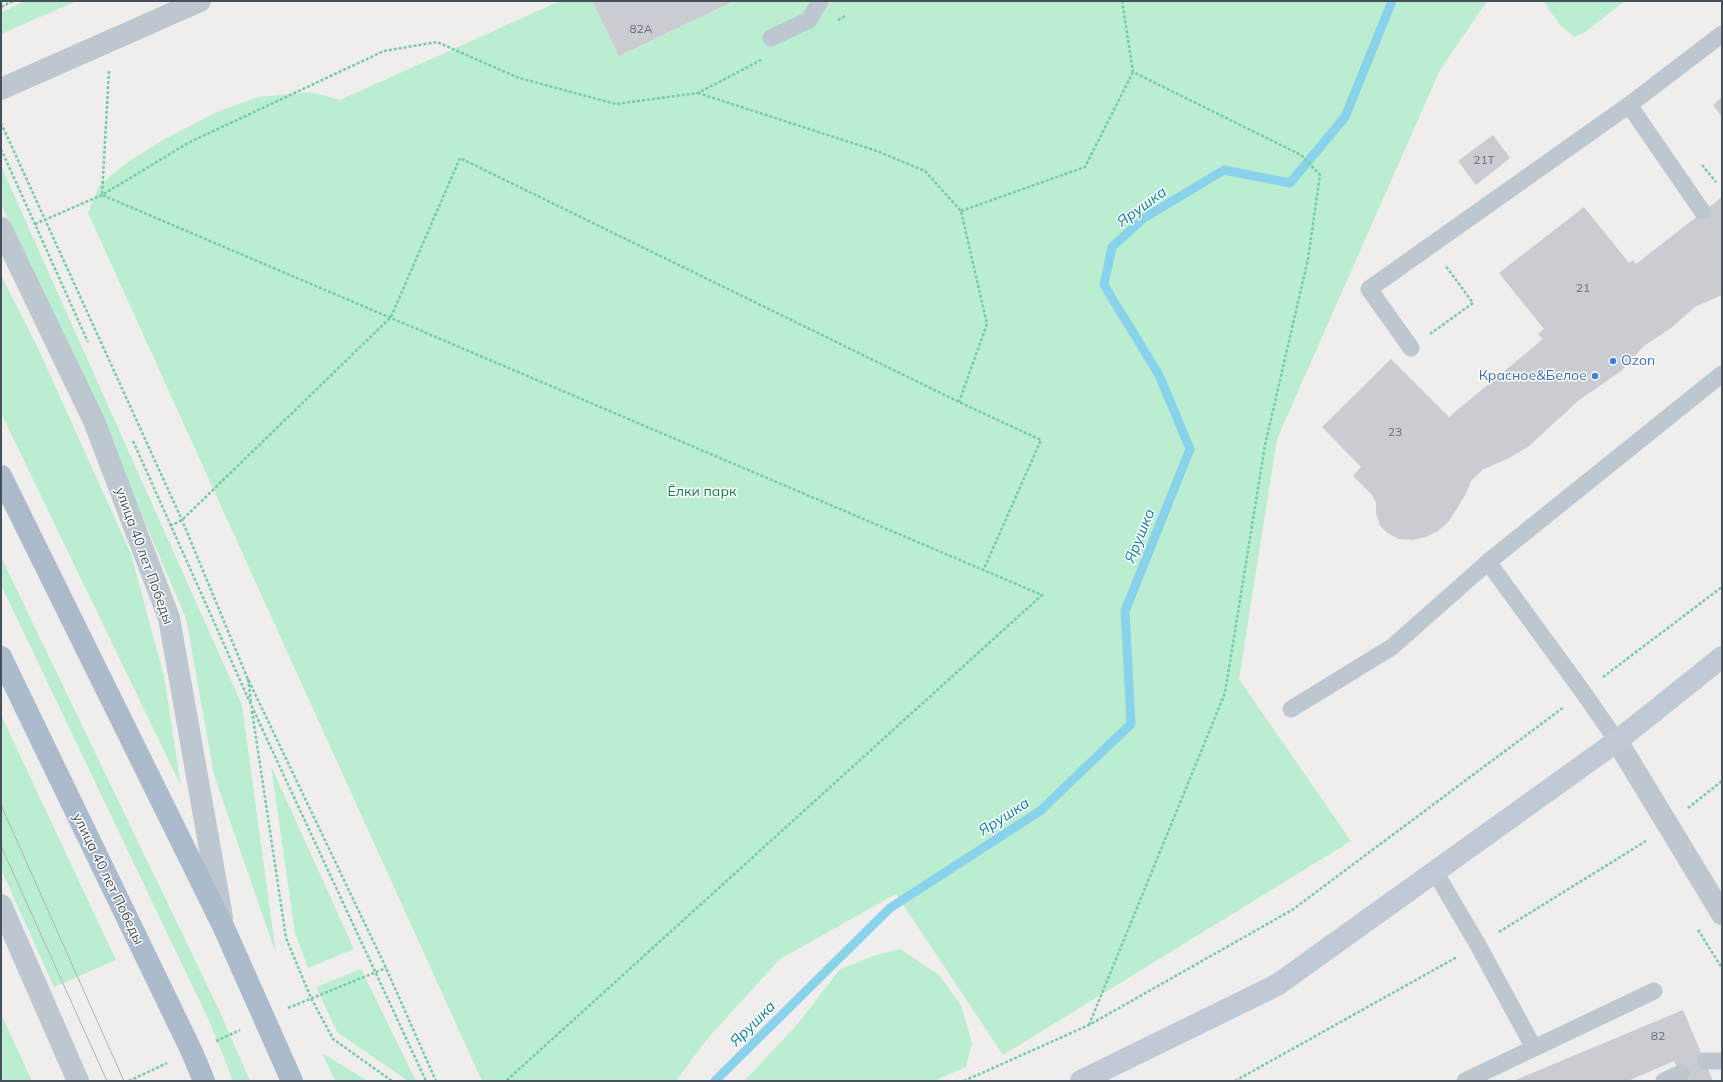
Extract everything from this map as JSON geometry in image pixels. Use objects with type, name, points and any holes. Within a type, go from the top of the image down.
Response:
[{"type":"main road","name":"улица 40 лет Победы","points":[[1,476],[224,928],[292,1081]]},
{"type":"main road","name":"улица 40 лет Победы","points":[[1,657],[192,1052],[204,1081]]},
{"type":"street","points":[[1,89],[111,40],[188,3]]},
{"type":"street","name":"улица 40 лет Победы","points":[[1,228],[94,421],[169,618],[224,928]]},
{"type":"street","points":[[1081,1081],[1277,985],[1617,741],[1722,657]]},
{"type":"street","points":[[1617,741],[1722,914]]},
{"type":"street","points":[[1,905],[78,1081]]},
{"type":"lane","points":[[772,38],[809,20],[820,1]]},
{"type":"lane","points":[[1411,348],[1369,289],[1629,105],[1722,34]]},
{"type":"lane","points":[[1629,105],[1702,211]]},
{"type":"lane","points":[[1291,708],[1392,648],[1488,562],[1722,374]]},
{"type":"lane","points":[[1488,562],[1617,741]]},
{"type":"lane","points":[[1435,872],[1478,945],[1534,1048]]},
{"type":"lane","points":[[1465,1081],[1654,991]]},
{"type":"lane","points":[[1705,1061],[1722,1061]]},
{"type":"lane","points":[[1664,1081],[1681,1073]]},
{"type":"path","points":[[1,7],[13,1]]},
{"type":"path","points":[[961,211],[1085,167],[1133,72],[1122,1]]},
{"type":"path","points":[[831,24],[845,16]]},
{"type":"path","points":[[102,195],[111,40]]},
{"type":"path","points":[[35,224],[102,195],[188,143],[384,52],[437,42],[519,78],[616,104],[698,93],[768,56]]},
{"type":"path","points":[[1089,1025],[1225,693],[1265,445],[1308,259],[1320,175],[1301,155],[1133,72]]},
{"type":"path","points":[[698,93],[877,151],[925,171],[961,211],[987,324],[959,402]]},
{"type":"path","points":[[1,123],[182,520],[247,677],[386,968],[436,1081]]},
{"type":"path","points":[[1,149],[90,346]]},
{"type":"path","points":[[170,526],[182,520],[391,318],[460,158],[959,402],[1041,440],[983,571]]},
{"type":"path","points":[[1701,164],[1716,182]]},
{"type":"path","points":[[102,195],[1042,596],[506,1081]]},
{"type":"path","points":[[1411,348],[1473,303],[1431,244]]},
{"type":"path","points":[[132,440],[252,707],[426,1081]]},
{"type":"path","points":[[964,1081],[1089,1025],[1292,910],[1722,587]]},
{"type":"path","points":[[247,677],[286,938],[311,998],[333,1039],[392,1081]]},
{"type":"path","points":[[129,1081],[311,998],[386,968]]},
{"type":"green space","points":[[24,1],[77,1],[1,34],[1,13]]},
{"type":"green space","name":"Ёлки парк","points":[[560,1],[592,1],[619,56],[734,1],[1487,1],[1440,70],[1277,439],[1239,679],[1351,841],[1003,1055],[896,894],[780,959],[707,1039],[676,1081],[482,1081],[88,213],[99,186],[125,164],[163,140],[217,112],[258,97],[311,92],[340,100]]},
{"type":"green space","points":[[1543,1],[1625,1],[1584,33],[1574,37],[1560,25]]},
{"type":"green space","points":[[1,166],[242,705],[276,954],[214,775],[186,618],[101,420],[1,204]]},
{"type":"green space","points":[[1,275],[37,346],[131,554],[164,676],[181,786],[1,413]]},
{"type":"green space","points":[[1,557],[220,1012],[250,1081],[233,1081],[211,1025],[1,585]]},
{"type":"green space","points":[[1,715],[116,960],[54,987],[1,869]]},
{"type":"green space","points":[[271,766],[354,949],[308,968],[295,933]]},
{"type":"green space","points":[[900,949],[939,975],[961,1005],[972,1043],[966,1067],[934,1081],[744,1081],[796,1026],[840,969],[876,955]]},
{"type":"green space","points":[[361,969],[416,1081],[408,1081],[337,1032],[316,987]]},
{"type":"green space","points":[[1,1014],[32,1081],[1,1081]]},
{"type":"green space","points":[[322,1053],[368,1081],[335,1081]]},
{"type":"building","points":[[592,1],[734,1],[619,56]]},
{"type":"building","points":[[1722,97],[1722,117],[1713,105]]},
{"type":"building","points":[[1493,135],[1510,158],[1476,185],[1458,161]]},
{"type":"building","points":[[1722,197],[1722,295],[1695,307],[1671,328],[1644,346],[1621,371],[1578,401],[1528,447],[1509,458],[1482,470],[1471,481],[1466,494],[1449,521],[1438,531],[1426,537],[1413,540],[1399,539],[1387,533],[1380,525],[1376,513],[1376,502],[1371,494],[1353,476],[1361,467],[1322,427],[1391,359],[1449,417],[1543,339],[1538,334],[1544,329],[1499,273],[1584,207],[1629,263],[1633,260],[1636,264]]},
{"type":"building","points":[[1683,1010],[1713,1081],[1684,1081],[1674,1061],[1628,1081],[1513,1081]]},
{"type":"waterway","name":"Ярушка","points":[[715,1081],[890,908],[1040,811],[1131,724],[1125,611],[1190,449],[1159,375],[1104,285],[1112,247],[1144,218],[1224,170],[1290,183],[1345,117],[1392,1]]},
{"type":"tram line","points":[[1,805],[124,1081]]},
{"type":"tram line","points":[[1,846],[107,1081]]},
{"type":"place","name":"Ozon","points":[[1613,361]]},
{"type":"place","name":"Красное&Белое","points":[[1595,376]]}]
